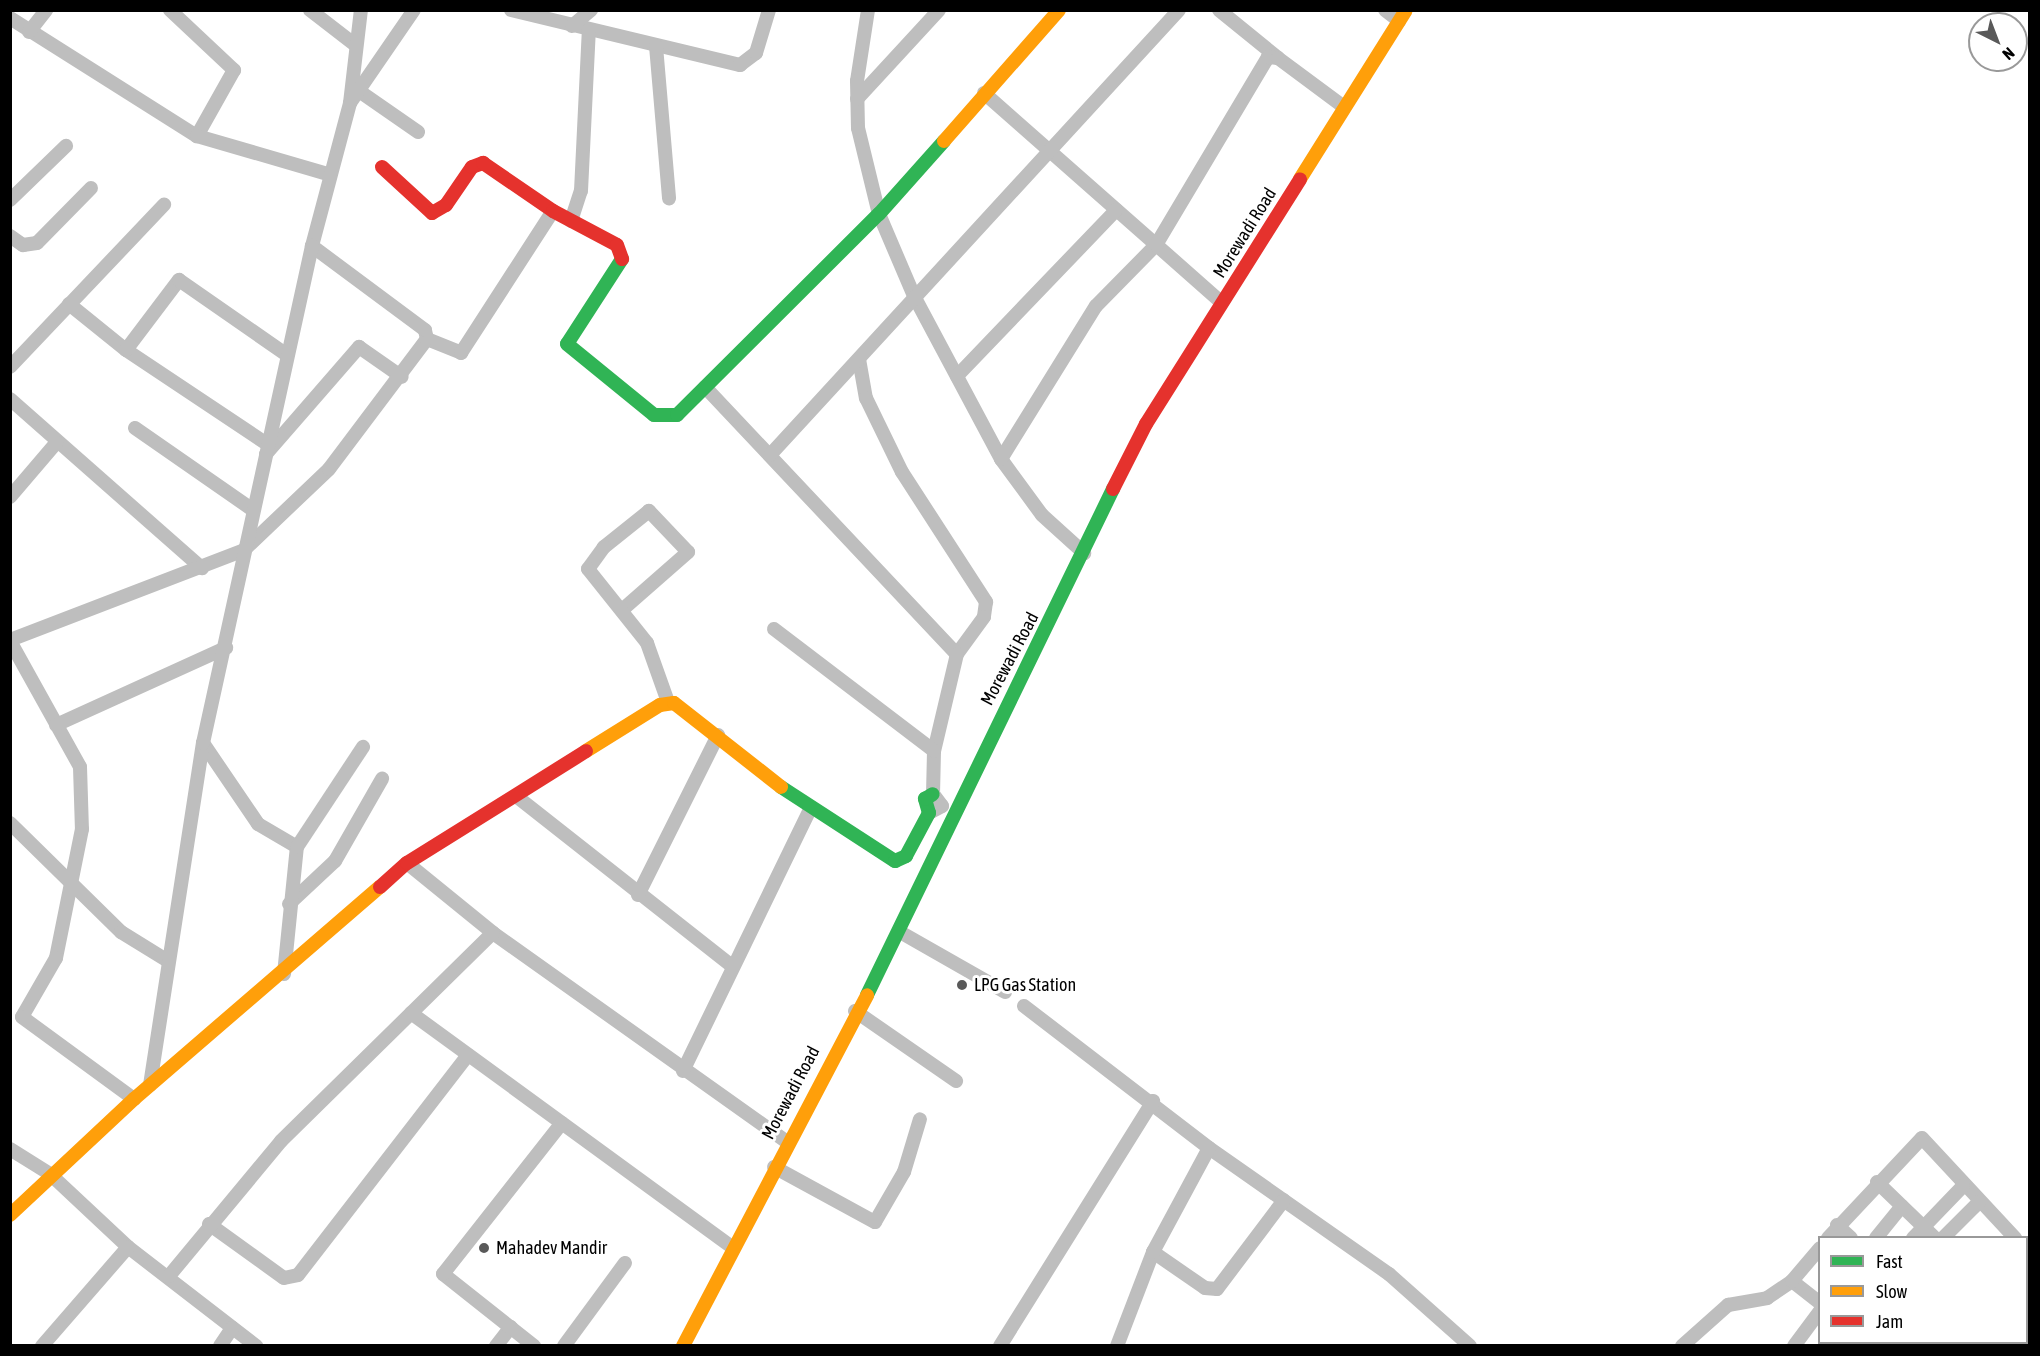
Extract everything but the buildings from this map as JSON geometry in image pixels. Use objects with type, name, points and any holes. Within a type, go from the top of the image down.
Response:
[{"type":"street","points":[[29,32],[46,10]]},
{"type":"street","points":[[170,10],[234,70],[197,136]]},
{"type":"street","points":[[310,10],[354,44]]},
{"type":"street","points":[[150,1085],[203,743],[226,648],[244,550],[328,174],[350,103],[354,44],[361,10]]},
{"type":"street","points":[[350,103],[414,10]]},
{"type":"street","points":[[511,10],[740,65],[756,53],[769,10]]},
{"type":"street","points":[[572,26],[591,10]]},
{"type":"street","points":[[857,99],[939,10]]},
{"type":"street","points":[[382,167],[432,213],[446,205],[472,167],[483,163],[553,211],[617,245],[624,255],[569,339],[569,349],[654,415],[677,415],[879,214],[1059,10]]},
{"type":"street","points":[[770,455],[1179,10]]},
{"type":"street","points":[[1219,10],[1344,107]]},
{"type":"street","points":[[1385,10],[1402,16]]},
{"type":"street","points":[[868,11],[857,99],[864,163],[879,214],[914,296],[1001,459],[1042,515],[1084,553]]},
{"type":"street","name":"Morewadi Road","points":[[683,1346],[786,1141],[900,932],[948,807],[1016,686],[1146,424],[1402,16]]},
{"type":"street","points":[[10,18],[197,136],[328,174]]},
{"type":"street","points":[[571,221],[581,191],[589,30]]},
{"type":"street","points":[[656,46],[669,198]]},
{"type":"street","points":[[1001,459],[1096,306],[1156,245],[1260,67],[1268,57],[1278,58]]},
{"type":"street","points":[[359,91],[418,132]]},
{"type":"street","points":[[984,93],[1222,303]]},
{"type":"street","points":[[10,200],[66,146]]},
{"type":"street","points":[[10,236],[22,244],[37,243],[91,188]]},
{"type":"street","points":[[10,367],[164,205]]},
{"type":"street","points":[[957,376],[1116,210]]},
{"type":"street","points":[[427,339],[461,353],[553,211]]},
{"type":"street","points":[[22,1017],[56,958],[82,829],[80,767],[10,640],[244,550],[329,469],[402,377],[427,339],[425,330],[312,246]]},
{"type":"street","points":[[126,350],[179,280],[287,355]]},
{"type":"street","points":[[69,304],[126,350],[266,450]]},
{"type":"street","points":[[266,450],[359,347],[402,377]]},
{"type":"street","points":[[859,359],[866,398],[902,472],[986,602],[984,617],[957,654],[933,752],[933,794],[923,803],[929,813]]},
{"type":"street","points":[[705,387],[957,654]]},
{"type":"street","points":[[10,399],[202,568]]},
{"type":"street","points":[[135,428],[253,510]]},
{"type":"street","points":[[10,497],[57,442]]},
{"type":"street","points":[[622,610],[688,552],[649,511],[604,547],[588,568],[647,643],[668,702],[718,735],[810,809],[895,861],[906,856],[929,813],[948,807]]},
{"type":"street","points":[[774,629],[933,752]]},
{"type":"street","points":[[56,725],[226,648]]},
{"type":"street","points":[[10,1215],[50,1174],[134,1099],[284,974],[407,863],[668,702]]},
{"type":"street","points":[[638,895],[718,735]]},
{"type":"street","points":[[203,743],[258,824],[297,847]]},
{"type":"street","points":[[284,974],[289,904],[297,847],[363,747]]},
{"type":"street","points":[[289,904],[335,861],[382,779]]},
{"type":"street","points":[[933,794],[948,807]]},
{"type":"street","points":[[516,796],[638,895],[733,967]]},
{"type":"street","points":[[683,1071],[810,809]]},
{"type":"street","points":[[10,823],[70,885],[131,941],[168,961]]},
{"type":"street","points":[[407,863],[493,933],[683,1071],[786,1141]]},
{"type":"street","points":[[900,932],[1005,992]]},
{"type":"street","points":[[169,1276],[209,1224],[281,1141],[493,933]]},
{"type":"street","points":[[1024,1006],[1153,1101],[1209,1148],[1389,1274],[1470,1346]]},
{"type":"street","points":[[10,1008],[134,1099]]},
{"type":"street","points":[[855,1011],[956,1081]]},
{"type":"street","points":[[411,1014],[733,1248]]},
{"type":"street","points":[[209,1224],[291,1279],[468,1055]]},
{"type":"street","points":[[1000,1346],[1153,1101]]},
{"type":"street","points":[[774,1167],[875,1222],[904,1172],[921,1119]]},
{"type":"street","points":[[534,1346],[443,1274],[562,1123]]},
{"type":"street","points":[[1829,1236],[1876,1182],[1922,1138],[1963,1186],[2012,1236]]},
{"type":"street","points":[[1117,1346],[1153,1252],[1209,1148]]},
{"type":"street","points":[[10,1149],[50,1174],[128,1247],[169,1276],[256,1346]]},
{"type":"street","points":[[1876,1182],[1933,1236]]},
{"type":"street","points":[[1915,1236],[1963,1186]]},
{"type":"street","points":[[1153,1252],[1205,1288],[1216,1289],[1284,1200]]},
{"type":"street","points":[[1945,1236],[1979,1202]]},
{"type":"street","points":[[1878,1236],[1902,1206]]},
{"type":"street","points":[[1837,1225],[1849,1236]]},
{"type":"street","points":[[42,1346],[128,1247]]},
{"type":"street","points":[[1682,1346],[1728,1305],[1767,1298],[1792,1281],[1818,1250]]},
{"type":"street","points":[[564,1346],[625,1263]]},
{"type":"street","points":[[1792,1281],[1818,1301]]},
{"type":"street","points":[[2028,1317],[2030,1310]]},
{"type":"street","points":[[1794,1346],[1818,1314]]},
{"type":"street","points":[[496,1346],[511,1327]]},
{"type":"street","points":[[220,1346],[232,1328]]},
{"type":"traffic: fast","points":[[622,259],[567,344],[654,415],[677,415],[879,214],[944,141]]},
{"type":"traffic: fast","points":[[867,995],[1113,489]]},
{"type":"traffic: fast","points":[[781,787],[895,861],[906,856],[929,813],[925,799],[933,794]]},
{"type":"traffic: slow","points":[[944,141],[1059,10]]},
{"type":"traffic: slow","points":[[1300,179],[1406,10]]},
{"type":"traffic: slow","points":[[586,751],[660,705],[674,703],[781,787]]},
{"type":"traffic: slow","points":[[10,1215],[134,1099],[380,887]]},
{"type":"traffic: slow","points":[[683,1346],[867,995]]},
{"type":"traffic: jam","points":[[382,167],[432,213],[446,205],[472,167],[483,163],[553,211],[617,245],[622,259]]},
{"type":"traffic: jam","points":[[1113,489],[1146,424],[1300,179]]},
{"type":"traffic: jam","points":[[380,887],[407,863],[586,751]]},
{"type":"place","name":"LPG Gas Station","points":[[962,985]]},
{"type":"place","name":"Mahadev Mandir","points":[[484,1248]]}]
